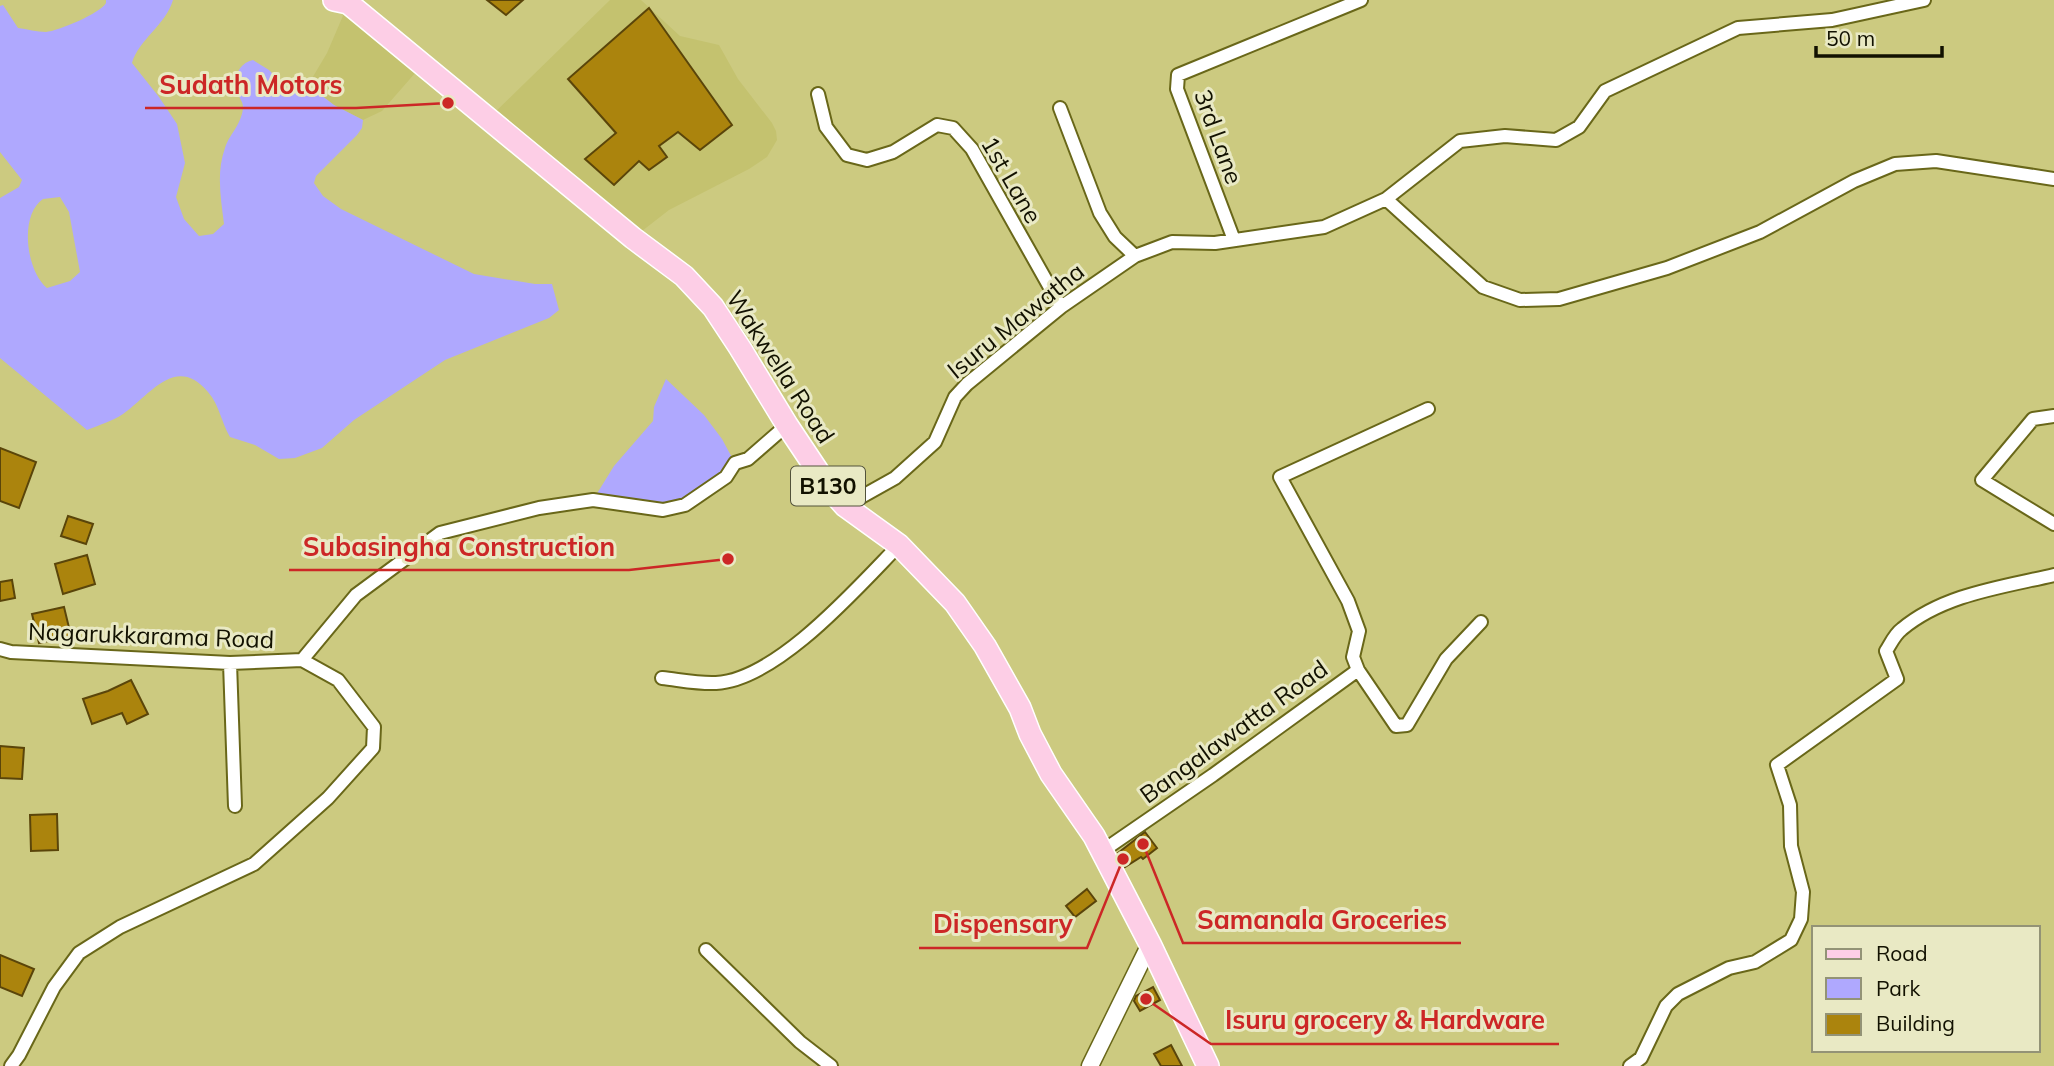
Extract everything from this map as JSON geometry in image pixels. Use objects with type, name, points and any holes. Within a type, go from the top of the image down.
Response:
[{"type":"main road","name":"Wakwella Road","points":[[334,0],[348,3],[684,276],[713,307],[829,488],[845,506],[899,545],[954,603],[985,646],[1020,708],[1051,774],[1094,836],[1150,944],[1208,1066]]},
{"type":"street","name":"3rd Lane","points":[[1234,240],[1177,89],[1178,75],[1361,0]]},
{"type":"street","name":"Isuru Mawatha","points":[[845,506],[895,478],[935,442],[955,397],[967,384],[1061,307],[1135,256],[1172,242],[1215,243],[1324,227],[1386,199],[1460,141],[1505,136],[1556,140],[1579,127],[1605,90],[1738,28],[1832,20],[1924,0]]},
{"type":"street","name":"1st Lane","points":[[818,94],[826,127],[847,155],[867,160],[893,152],[937,125],[953,128],[972,149],[1061,307]]},
{"type":"street","points":[[1060,108],[1100,213],[1115,237],[1135,256]]},
{"type":"street","points":[[1386,199],[1483,287],[1520,300],[1559,299],[1667,268],[1760,232],[1854,181],[1895,164],[1936,161],[2054,179]]},
{"type":"street","name":"Bangalawatta Road","points":[[1101,852],[1358,670],[1353,657],[1359,631],[1348,601],[1280,477],[1427,410]]},
{"type":"street","points":[[2054,416],[2033,419],[1982,480],[2054,524]]},
{"type":"street","points":[[10,1066],[19,1055],[54,987],[79,953],[120,927],[254,864],[328,798],[373,748],[374,727],[338,680],[302,660],[356,595],[440,533],[539,508],[593,500],[663,510],[685,505],[726,477],[735,463],[748,458],[787,425]]},
{"type":"street","points":[[662,678],[718,684],[750,674],[779,657],[826,620],[899,545]]},
{"type":"street","points":[[1630,1066],[1641,1058],[1666,1006],[1678,994],[1729,968],[1755,962],[1791,940],[1801,919],[1803,892],[1791,846],[1790,805],[1777,765],[1897,679],[1886,651],[1899,631],[1924,613],[1962,597],[2054,575]]},
{"type":"street","points":[[1358,670],[1396,726],[1407,724],[1446,659],[1481,622]]},
{"type":"street","name":"Nagarukkarama Road","points":[[0,649],[11,652],[230,663],[302,660]]},
{"type":"street","points":[[230,663],[235,806]]},
{"type":"street","points":[[1090,1066],[1150,944]]},
{"type":"street","points":[[706,950],[800,1041],[831,1066]]},
{"type":"shaded area","points":[[610,0],[641,0],[680,36],[719,45],[738,79],[772,123],[777,140],[767,157],[669,210],[633,238],[489,118]]},
{"type":"shaded area","points":[[348,4],[423,64],[382,111],[363,120],[334,105],[308,85],[327,53]]},
{"type":"green space","points":[[106,0],[173,0],[164,17],[135,54],[132,63],[177,124],[185,163],[176,197],[184,219],[199,236],[213,234],[224,224],[220,186],[222,157],[243,109],[236,89],[236,79],[241,67],[253,60],[269,70],[287,88],[308,85],[334,105],[363,120],[357,135],[316,176],[314,183],[323,196],[341,209],[474,274],[535,284],[552,284],[559,310],[549,318],[445,360],[354,420],[322,448],[295,458],[279,459],[255,445],[230,437],[212,397],[196,381],[185,377],[164,381],[119,416],[87,430],[0,358],[0,198],[19,187],[22,180],[0,152],[0,6],[3,5],[18,28],[46,32],[79,21],[106,3]],"holes":[[[60,197],[69,212],[80,272],[70,281],[47,288],[40,280],[30,257],[28,230],[31,217],[35,207],[43,199]]]},
{"type":"green space","points":[[666,379],[704,415],[722,439],[735,463],[726,477],[663,510],[593,500],[614,466],[653,421],[654,407]]},
{"type":"building","points":[[487,0],[523,0],[506,15]]},
{"type":"building","points":[[649,8],[732,125],[700,150],[678,132],[659,146],[667,157],[649,170],[639,161],[614,185],[585,159],[616,133],[568,79]]},
{"type":"building","points":[[0,448],[36,462],[19,508],[0,501]]},
{"type":"building","points":[[68,516],[93,524],[86,544],[61,536]]},
{"type":"building","points":[[87,555],[95,584],[63,594],[55,564]]},
{"type":"building","points":[[12,580],[15,598],[0,601],[0,582]]},
{"type":"building","points":[[64,607],[71,636],[39,643],[32,614]]},
{"type":"building","points":[[131,680],[148,714],[127,724],[122,713],[92,724],[83,699]]},
{"type":"building","points":[[0,746],[24,748],[22,779],[0,778]]},
{"type":"building","points":[[57,814],[58,850],[31,851],[30,815]]},
{"type":"building","points":[[1145,832],[1157,848],[1143,859],[1141,857],[1125,867],[1118,853]]},
{"type":"building","points":[[1087,889],[1096,901],[1075,917],[1066,906]]},
{"type":"building","points":[[0,955],[34,969],[22,996],[0,987]]},
{"type":"building","points":[[1153,987],[1160,1000],[1140,1011],[1134,1001],[1136,996]]},
{"type":"building","points":[[1171,1045],[1182,1066],[1161,1066],[1154,1054]]},
{"type":"place","name":"Sudath Motors","points":[[448,103]]},
{"type":"place","name":"Subasingha Construction","points":[[728,559]]},
{"type":"place","name":"Samanala Groceries","points":[[1143,844]]},
{"type":"place","name":"Dispensary","points":[[1123,859]]},
{"type":"place","name":"Isuru grocery & Hardware","points":[[1146,999]]}]
